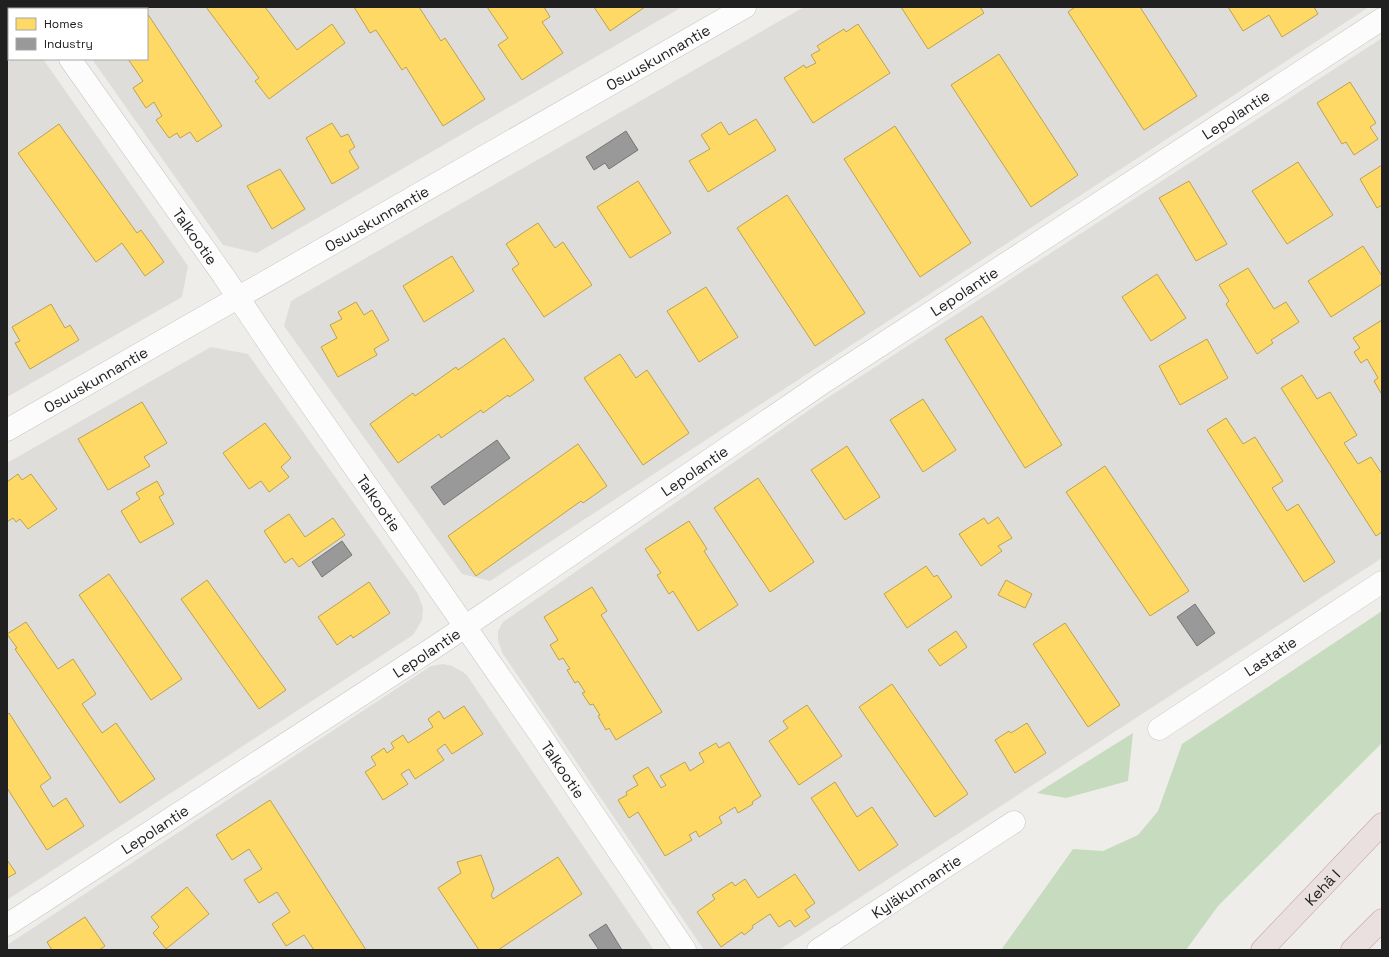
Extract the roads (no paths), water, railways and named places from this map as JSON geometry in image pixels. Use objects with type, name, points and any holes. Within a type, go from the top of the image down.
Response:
[{"type":"highway","name":"Kehä I","points":[[1262,950],[1382,824]]},
{"type":"highway","points":[[1352,950],[1382,920]]},
{"type":"street","name":"Osuuskunnantie","points":[[7,430],[745,7]]},
{"type":"street","name":"Lepolantie","points":[[7,925],[466,627],[824,382],[1382,19]]},
{"type":"street","name":"Talkootie","points":[[71,60],[540,733],[685,950]]},
{"type":"street","name":"Lastatie","points":[[1159,729],[1382,582]]},
{"type":"street","name":"Kyläkunnantie","points":[[818,950],[1014,822]]}]
